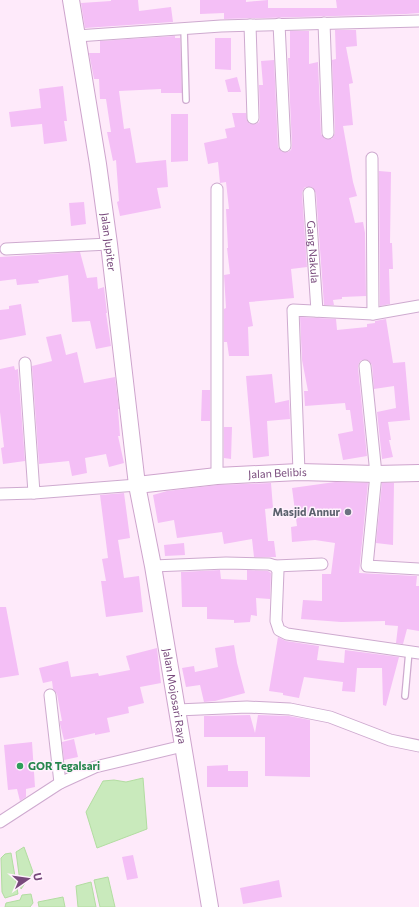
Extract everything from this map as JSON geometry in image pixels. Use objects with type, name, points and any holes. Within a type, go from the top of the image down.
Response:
[{"type":"street","name":"Jalan Jupiter","points":[[70,0],[98,164],[109,244],[137,485]]},
{"type":"street","points":[[77,36],[250,25],[419,21]]},
{"type":"street","points":[[324,23],[328,133]]},
{"type":"street","points":[[279,24],[285,146]]},
{"type":"street","points":[[250,25],[253,118]]},
{"type":"street","points":[[372,158],[373,314]]},
{"type":"street","points":[[217,189],[217,476]]},
{"type":"street","name":"Gang Nakula","points":[[309,193],[317,311]]},
{"type":"street","points":[[6,249],[109,244]]},
{"type":"street","points":[[298,472],[293,310],[373,314],[419,306]]},
{"type":"street","points":[[25,363],[34,493]]},
{"type":"street","points":[[365,366],[376,474],[367,566],[419,569]]},
{"type":"street","name":"Jalan Belibis","points":[[137,485],[217,476],[298,472],[376,474],[419,473]]},
{"type":"street","points":[[0,494],[34,493],[137,485]]},
{"type":"street","name":"Jalan Mojosari Raya","points":[[137,485],[154,566],[210,907]]},
{"type":"street","points":[[154,566],[226,563],[269,564],[274,566],[322,564]]},
{"type":"street","points":[[274,566],[278,571],[276,621],[279,630],[287,634],[414,652]]},
{"type":"street","points":[[50,695],[60,783]]},
{"type":"street","points":[[177,710],[247,707],[290,709],[330,717],[390,740],[419,746]]},
{"type":"street","points":[[0,822],[60,783],[95,767],[183,746]]},
{"type":"lane","points":[[184,28],[186,100]]},
{"type":"lane","points":[[404,696],[414,652]]},
{"type":"shaded area","points":[[143,778],[147,829],[97,848],[86,812],[103,781],[114,780],[126,782]]},
{"type":"shaded area","points":[[24,847],[33,872],[21,889],[16,852]]},
{"type":"shaded area","points":[[11,853],[18,894],[5,898],[2,892],[1,858],[5,854]]},
{"type":"shaded area","points":[[108,877],[115,907],[100,907],[94,880]]},
{"type":"shaded area","points":[[91,882],[96,907],[78,907],[76,886]]},
{"type":"shaded area","points":[[31,894],[33,903],[30,907],[5,907],[6,903],[20,900],[22,895]]},
{"type":"shaded area","points":[[63,897],[65,907],[39,907],[38,902]]},
{"type":"building","points":[[111,0],[138,0],[139,11],[171,7],[173,22],[85,28],[81,3]]},
{"type":"building","points":[[200,0],[246,0],[246,2],[268,0],[268,8],[337,8],[336,0],[419,0],[419,13],[224,19],[224,13],[200,14]]},
{"type":"building","points":[[335,30],[356,30],[357,46],[346,47],[353,83],[349,84],[353,125],[343,126],[357,196],[349,198],[355,223],[363,222],[365,233],[366,296],[342,297],[342,299],[333,300],[334,305],[324,305],[316,193],[312,187],[305,187],[302,193],[307,267],[291,269],[294,298],[249,302],[253,326],[248,327],[249,356],[229,356],[227,342],[224,342],[224,309],[226,308],[224,275],[230,274],[227,248],[226,209],[229,209],[226,182],[220,183],[218,162],[208,164],[204,143],[227,138],[225,129],[235,127],[232,113],[246,113],[247,121],[250,124],[256,124],[259,122],[259,85],[263,85],[261,61],[274,60],[278,147],[282,152],[288,152],[291,150],[288,58],[290,58],[290,31],[309,31],[309,64],[318,62],[321,134],[325,139],[332,139],[335,133],[332,60],[336,59]]},
{"type":"building","points":[[175,36],[175,38],[180,38],[182,93],[161,93],[161,89],[119,91],[124,129],[130,128],[136,163],[166,160],[168,187],[157,188],[161,208],[120,216],[117,202],[119,201],[116,160],[113,161],[107,132],[111,132],[106,99],[100,99],[99,79],[94,79],[89,53],[100,53],[100,41]]},
{"type":"building","points":[[215,38],[231,38],[231,70],[215,69]]},
{"type":"building","points":[[237,77],[241,92],[228,92],[225,80]]},
{"type":"building","points":[[63,86],[67,121],[64,121],[67,141],[44,144],[42,124],[11,127],[9,112],[41,108],[39,89]]},
{"type":"building","points":[[171,114],[188,114],[188,161],[171,162]]},
{"type":"building","points":[[379,171],[391,172],[390,243],[392,243],[393,269],[389,269],[390,304],[380,306]]},
{"type":"building","points":[[84,202],[86,224],[71,226],[69,203]]},
{"type":"building","points":[[80,252],[87,278],[97,277],[98,289],[104,287],[111,346],[96,349],[90,321],[72,322],[68,275],[38,280],[39,283],[17,285],[16,279],[0,281],[0,257]]},
{"type":"building","points":[[21,304],[26,335],[0,340],[0,310],[9,309],[9,306]]},
{"type":"building","points":[[300,317],[336,319],[337,330],[367,327],[367,324],[386,319],[393,363],[405,362],[410,420],[388,422],[391,440],[389,440],[393,457],[382,459],[377,412],[396,408],[394,386],[374,389],[372,365],[368,360],[361,360],[358,367],[367,456],[343,460],[338,434],[353,431],[350,410],[346,410],[345,403],[305,406],[304,391],[308,391],[302,360]]},
{"type":"building","points":[[61,334],[66,355],[77,352],[84,383],[115,377],[119,409],[120,436],[118,436],[124,463],[109,467],[106,454],[85,458],[87,473],[72,476],[69,461],[39,464],[32,366],[52,361],[46,337]]},
{"type":"building","points":[[14,366],[15,370],[18,369],[25,461],[3,464],[1,448],[4,447],[0,412],[0,369]]},
{"type":"building","points":[[272,374],[275,403],[289,400],[290,419],[267,421],[269,456],[253,458],[246,376]]},
{"type":"building","points":[[202,390],[210,390],[210,421],[201,421]]},
{"type":"building","points":[[224,427],[232,427],[231,459],[224,458]]},
{"type":"building","points":[[335,482],[368,483],[359,573],[417,576],[416,586],[419,586],[419,631],[407,629],[403,644],[396,643],[398,626],[385,625],[385,621],[341,622],[301,619],[303,600],[322,601],[322,574],[331,574],[335,543],[315,540],[292,542],[291,527],[297,526],[292,488]]},
{"type":"building","points":[[271,483],[273,508],[265,509],[268,541],[274,541],[276,557],[254,557],[252,539],[224,544],[222,532],[177,538],[174,520],[158,523],[153,495],[167,491],[218,485]]},
{"type":"building","points":[[382,483],[394,483],[393,545],[376,543]]},
{"type":"building","points":[[124,493],[130,538],[118,540],[124,578],[139,576],[143,612],[106,617],[101,581],[106,581],[102,559],[108,558],[100,495]]},
{"type":"building","points":[[184,543],[185,555],[165,556],[164,545]]},
{"type":"building","points":[[220,570],[221,579],[247,580],[247,570],[268,571],[271,573],[270,599],[256,598],[257,616],[251,615],[250,622],[234,623],[234,620],[207,619],[207,607],[182,607],[181,572]]},
{"type":"building","points":[[0,607],[6,607],[19,675],[0,678]]},
{"type":"building","points":[[278,637],[286,641],[319,646],[317,660],[344,663],[345,650],[399,657],[386,706],[383,705],[382,668],[357,668],[355,692],[342,691],[343,682],[304,677],[299,698],[283,695],[283,693],[269,691]]},
{"type":"building","points":[[234,645],[245,693],[215,701],[204,702],[200,685],[186,687],[182,668],[194,666],[195,672],[218,667],[215,648]]},
{"type":"building","points":[[157,648],[161,683],[140,687],[144,703],[128,707],[129,713],[107,718],[110,732],[95,735],[95,733],[64,740],[60,724],[60,721],[62,721],[57,694],[53,689],[52,681],[43,683],[39,668],[68,661],[71,677],[98,673],[99,676],[130,670],[126,656]]},
{"type":"building","points":[[250,715],[255,733],[258,715],[289,716],[310,720],[310,777],[265,776],[265,737],[204,737],[204,716]]},
{"type":"building","points":[[74,739],[78,757],[64,760],[62,742]]},
{"type":"building","points":[[32,742],[35,787],[26,789],[26,797],[20,801],[17,789],[8,790],[4,745]]},
{"type":"building","points":[[228,765],[228,771],[248,771],[248,787],[207,787],[207,766]]},
{"type":"building","points":[[133,855],[138,878],[127,880],[122,857]]},
{"type":"building","points":[[279,880],[282,897],[243,904],[240,888]]},
{"type":"place","name":"Masjid Annur","points":[[348,512]]},
{"type":"place","name":"GOR Tegalsari","points":[[20,766]]}]
